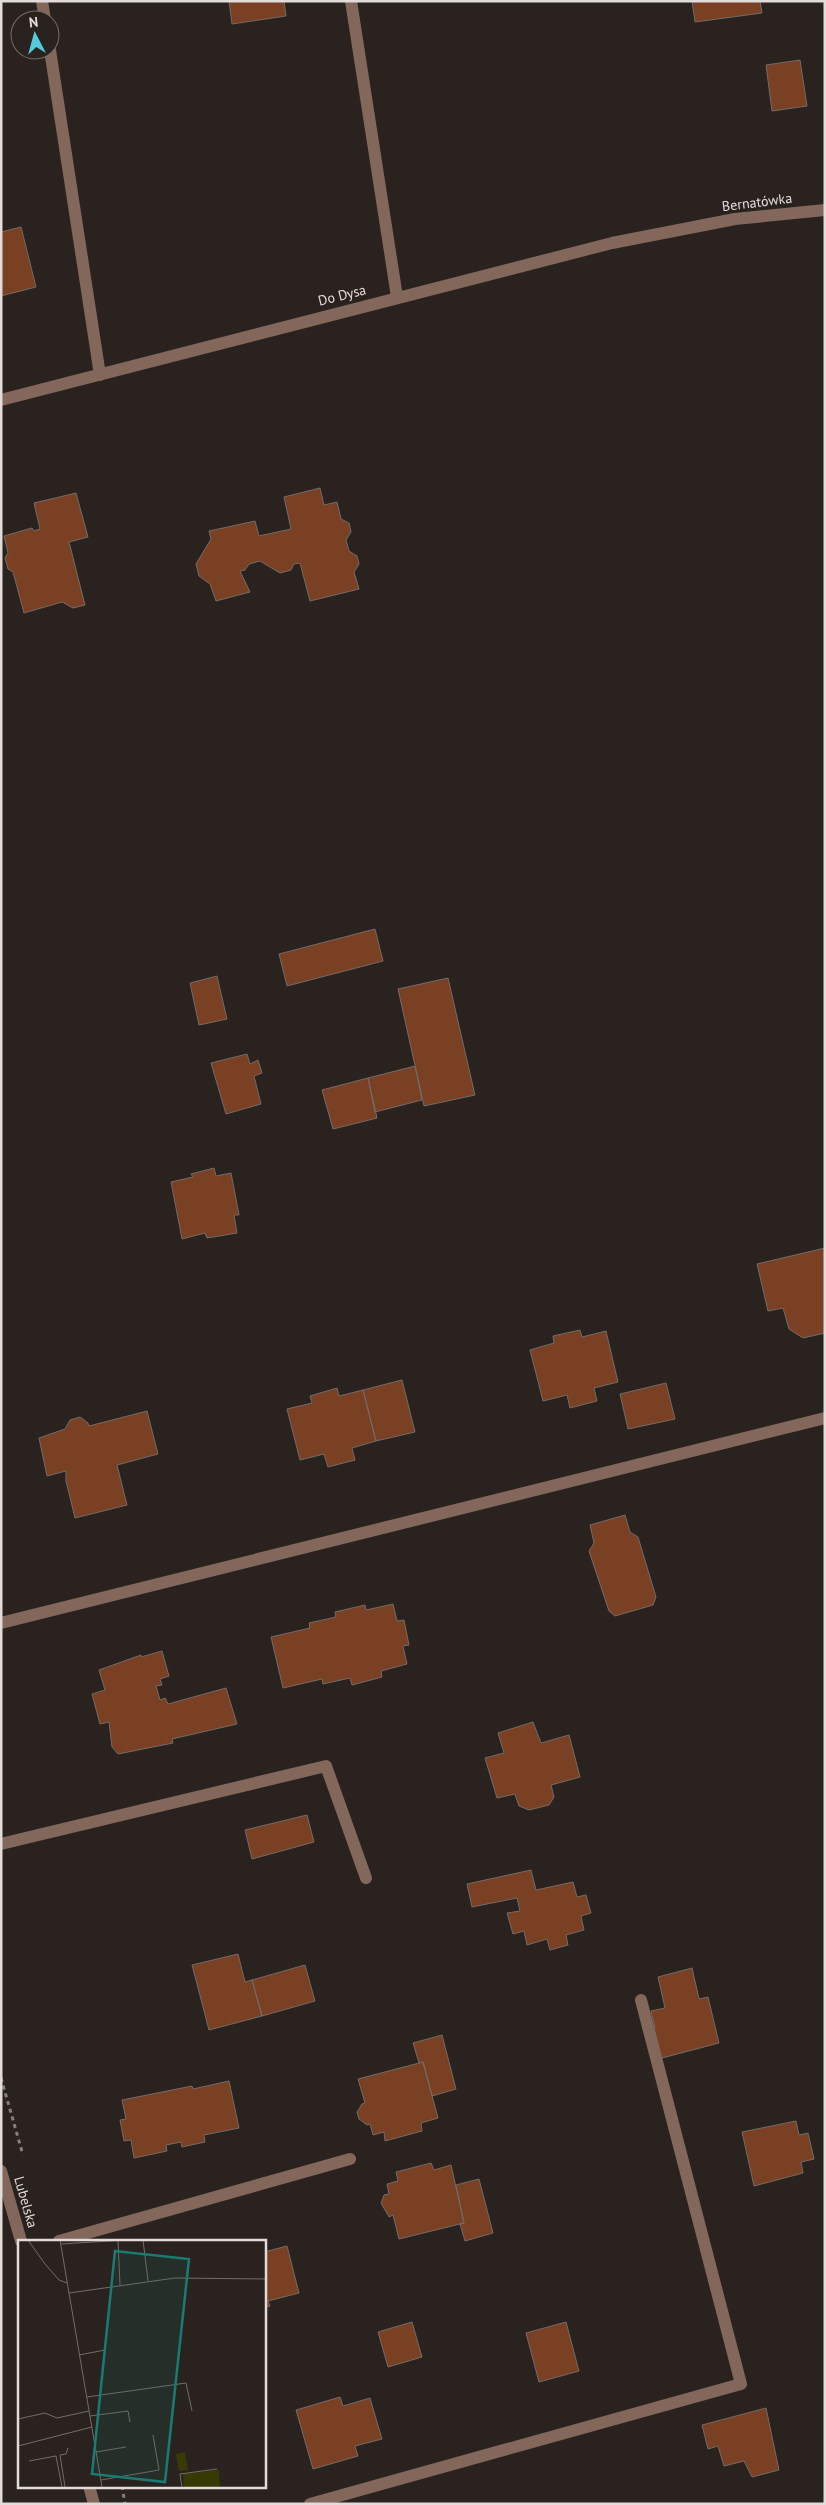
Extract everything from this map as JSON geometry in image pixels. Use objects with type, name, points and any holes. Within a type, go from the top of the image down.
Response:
[{"type":"street","points":[[351,1],[397,297]]},
{"type":"street","points":[[52,60],[100,375]]},
{"type":"street","name":"Bernatówka","points":[[692,226],[825,210]]},
{"type":"street","name":"Do Dysa","points":[[1,400],[397,297],[612,243],[692,226]]},
{"type":"street","points":[[1,1622],[825,1418]]},
{"type":"street","points":[[1,1844],[326,1766],[366,1878]]},
{"type":"street","points":[[310,2504],[741,2384],[641,2000]]},
{"type":"street","points":[[63,2240],[350,2159]]},
{"type":"street","name":"Lubelska","points":[[1,2171],[21,2240]]},
{"type":"street","points":[[90,2488],[94,2504]]},
{"type":"path","points":[[122,2488],[125,2504]]},
{"type":"building","points":[[229,1],[284,1],[286,16],[232,24]]},
{"type":"building","points":[[692,1],[760,1],[762,13],[695,22]]},
{"type":"building","points":[[800,60],[807,106],[772,111],[766,65]]},
{"type":"building","points":[[21,227],[36,287],[1,296],[1,232]]},
{"type":"building","points":[[320,488],[324,505],[337,502],[341,519],[349,523],[351,532],[346,540],[349,551],[357,556],[359,564],[354,572],[359,589],[310,601],[300,563],[294,564],[291,570],[280,573],[260,561],[249,564],[245,570],[240,571],[250,592],[216,601],[210,584],[199,576],[196,564],[211,539],[209,531],[255,521],[259,536],[291,529],[284,497]]},
{"type":"building","points":[[76,493],[88,537],[69,542],[85,605],[73,608],[62,602],[24,613],[13,572],[8,569],[5,558],[8,553],[4,536],[32,528],[34,531],[40,529],[34,503]]},
{"type":"building","points":[[375,929],[383,961],[287,986],[279,954]]},
{"type":"building","points":[[217,976],[227,1019],[199,1025],[190,983]]},
{"type":"building","points":[[448,978],[475,1095],[424,1106],[398,989]]},
{"type":"building","points":[[247,1054],[250,1064],[258,1060],[262,1073],[254,1076],[261,1104],[226,1114],[211,1063]]},
{"type":"building","points":[[415,1066],[422,1100],[375,1112],[368,1078]]},
{"type":"building","points":[[368,1078],[377,1118],[333,1129],[322,1090]]},
{"type":"building","points":[[214,1168],[216,1176],[231,1173],[239,1215],[234,1215],[237,1233],[207,1238],[205,1233],[182,1239],[171,1182],[193,1177],[191,1174]]},
{"type":"building","points":[[825,1248],[825,1333],[803,1338],[789,1329],[783,1308],[768,1311],[757,1264]]},
{"type":"building","points":[[580,1330],[582,1337],[606,1331],[618,1382],[594,1388],[597,1401],[570,1408],[567,1395],[543,1401],[530,1350],[554,1343],[553,1336]]},
{"type":"building","points":[[402,1380],[415,1432],[376,1441],[363,1390]]},
{"type":"building","points":[[666,1383],[675,1419],[628,1429],[620,1394]]},
{"type":"building","points":[[337,1388],[339,1396],[363,1390],[376,1441],[352,1448],[355,1460],[328,1467],[324,1454],[300,1460],[287,1409],[312,1403],[310,1396]]},
{"type":"building","points":[[147,1411],[158,1454],[117,1465],[127,1505],[75,1518],[66,1481],[66,1471],[47,1476],[39,1438],[65,1429],[70,1420],[80,1417],[89,1426]]},
{"type":"building","points":[[625,1515],[630,1532],[638,1537],[656,1597],[653,1605],[615,1616],[609,1611],[589,1551],[594,1543],[590,1525]]},
{"type":"building","points":[[393,1604],[397,1621],[404,1620],[409,1645],[403,1646],[407,1664],[381,1671],[382,1677],[352,1685],[350,1678],[323,1684],[322,1679],[283,1688],[271,1637],[310,1628],[309,1623],[336,1617],[335,1612],[365,1605],[366,1610]]},
{"type":"building","points":[[162,1651],[169,1676],[160,1679],[162,1685],[156,1686],[160,1700],[165,1698],[168,1704],[226,1688],[237,1724],[172,1739],[173,1743],[118,1754],[112,1747],[109,1722],[100,1724],[92,1694],[105,1690],[99,1670],[141,1655],[141,1657]]},
{"type":"building","points":[[533,1722],[541,1743],[569,1735],[580,1777],[551,1785],[554,1797],[549,1805],[529,1810],[519,1806],[515,1794],[497,1798],[485,1758],[504,1753],[498,1733]]},
{"type":"building","points":[[307,1815],[314,1842],[252,1859],[245,1830]]},
{"type":"building","points":[[531,1870],[536,1890],[573,1882],[577,1897],[586,1895],[591,1913],[581,1916],[584,1930],[566,1935],[568,1945],[550,1950],[547,1939],[527,1945],[524,1931],[513,1934],[507,1913],[520,1911],[517,1898],[472,1907],[467,1884]]},
{"type":"building","points":[[238,1954],[245,1982],[252,1980],[262,2016],[209,2030],[192,1965]]},
{"type":"building","points":[[305,1965],[315,2001],[262,2016],[252,1980]]},
{"type":"building","points":[[692,1968],[699,1999],[708,1997],[719,2043],[662,2058],[651,2034],[655,2028],[651,2011],[665,2008],[658,1977]]},
{"type":"building","points":[[442,2035],[456,2089],[432,2096],[423,2062],[419,2063],[413,2043]]},
{"type":"building","points":[[423,2062],[438,2118],[421,2123],[422,2131],[385,2141],[384,2132],[373,2135],[370,2124],[367,2125],[359,2119],[357,2112],[362,2104],[365,2103],[358,2079]]},
{"type":"building","points":[[229,2081],[239,2128],[204,2135],[205,2142],[182,2147],[181,2142],[166,2145],[167,2151],[134,2158],[131,2140],[124,2141],[120,2120],[126,2119],[122,2100],[192,2086],[193,2089]]},
{"type":"building","points":[[796,2121],[799,2135],[808,2133],[814,2159],[801,2162],[803,2173],[754,2186],[742,2132]]},
{"type":"building","points":[[431,2163],[434,2170],[451,2165],[464,2223],[399,2239],[393,2215],[389,2217],[381,2203],[384,2195],[389,2194],[387,2184],[398,2181],[396,2172]]},
{"type":"building","points":[[479,2179],[493,2233],[465,2241],[460,2224],[464,2223],[456,2185]]},
{"type":"building","points":[[287,2246],[299,2293],[268,2301],[270,2306],[265,2308],[265,2252]]},
{"type":"building","points":[[412,2322],[422,2357],[388,2367],[378,2332]]},
{"type":"building","points":[[566,2322],[579,2371],[539,2382],[526,2333]]},
{"type":"building","points":[[340,2397],[343,2406],[370,2398],[382,2439],[355,2446],[358,2456],[313,2469],[296,2410]]},
{"type":"building","points":[[766,2408],[779,2470],[752,2477],[744,2461],[724,2466],[718,2446],[708,2449],[702,2425]]}]
